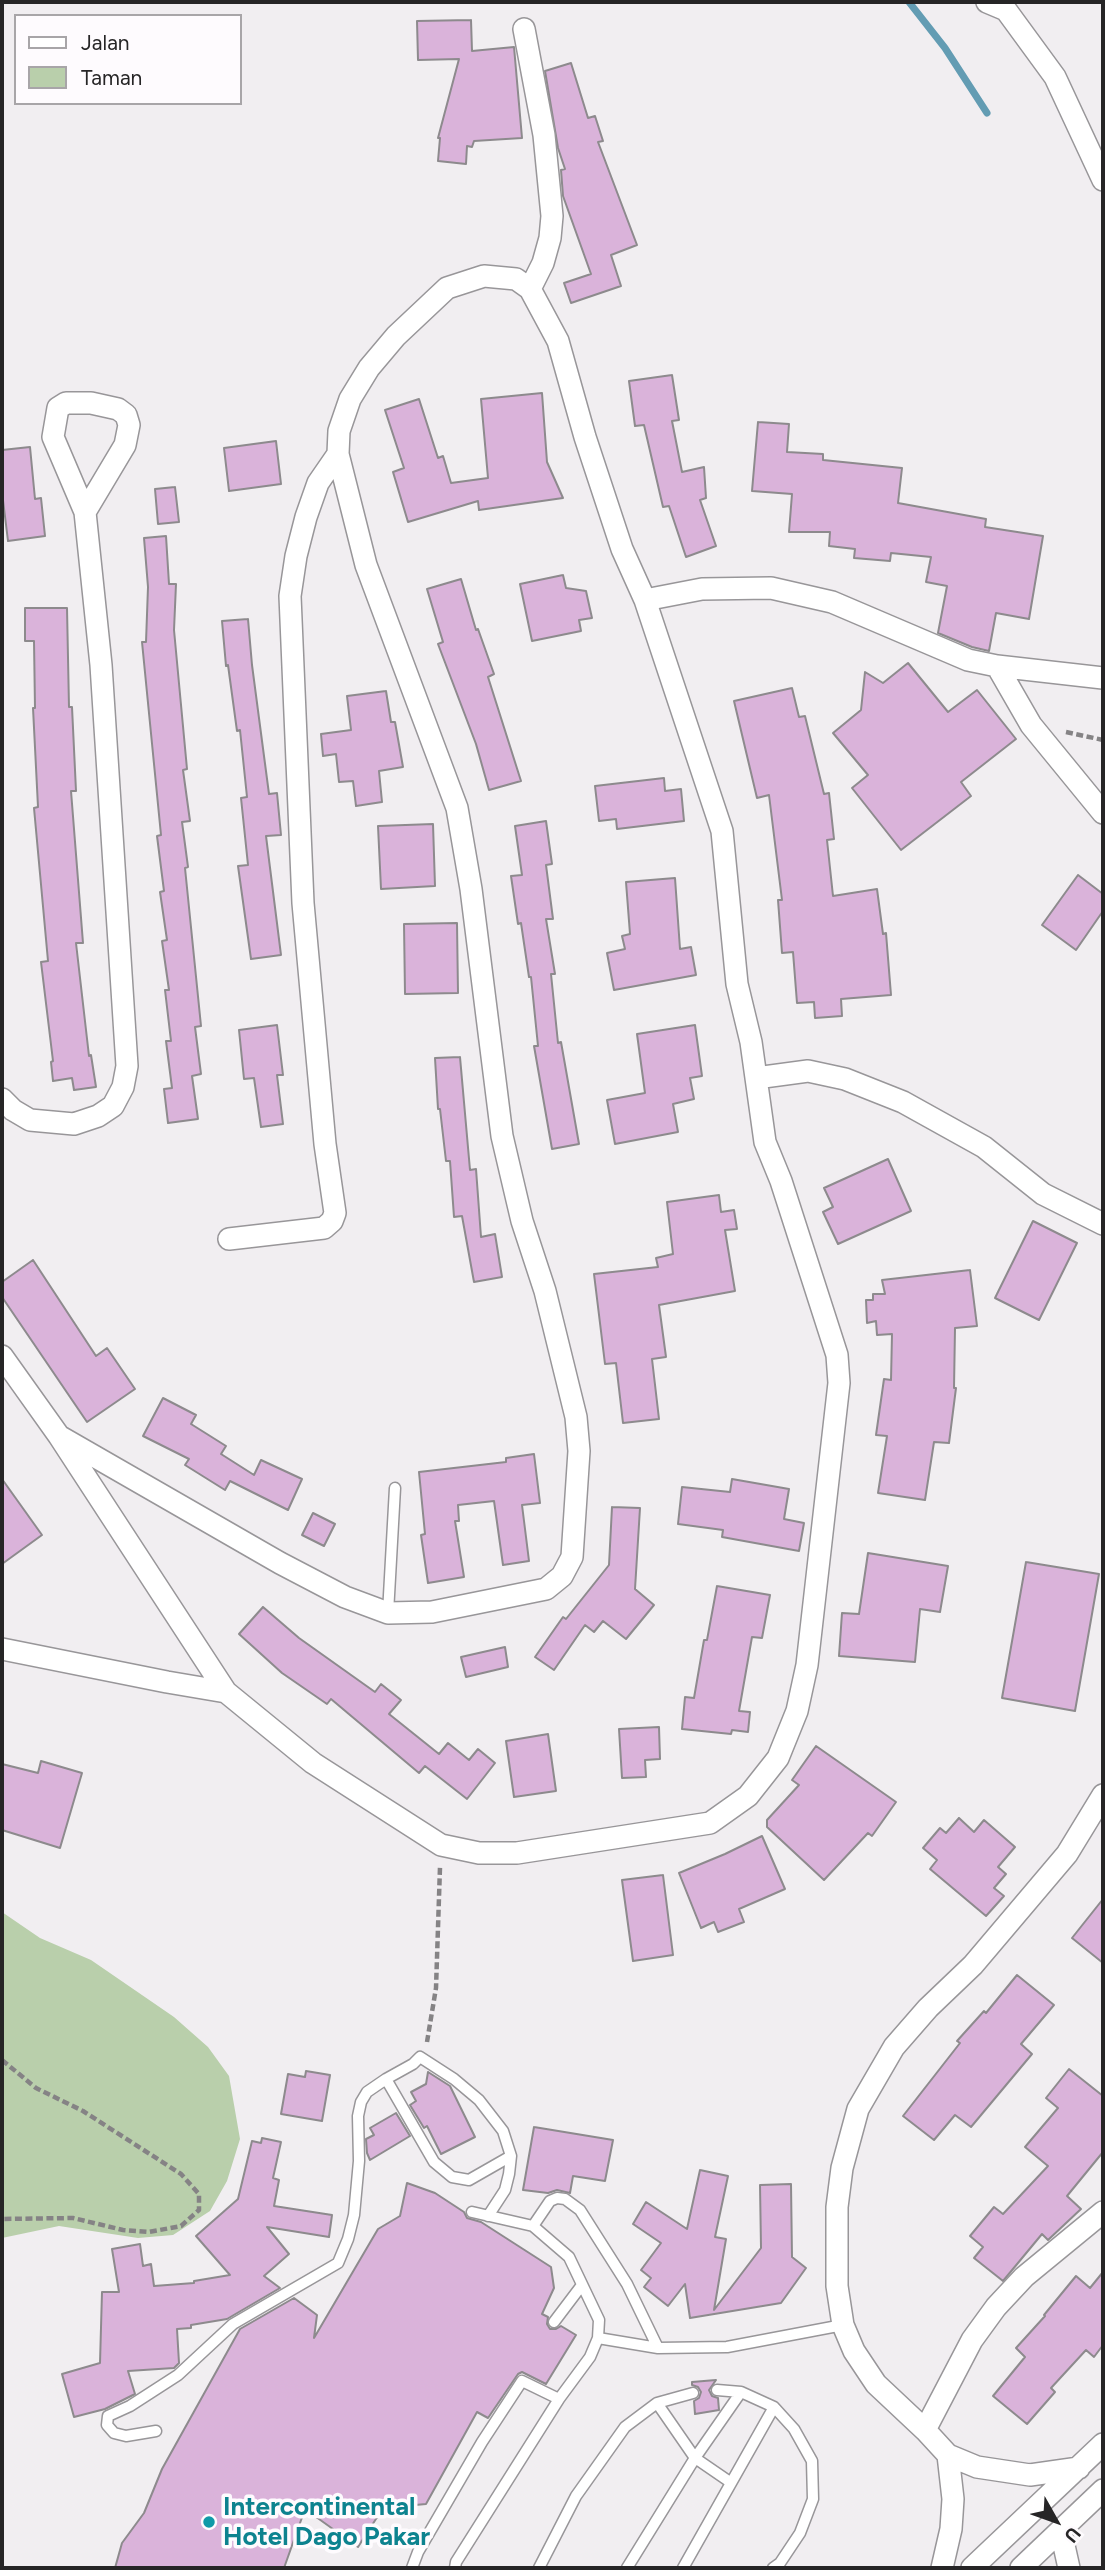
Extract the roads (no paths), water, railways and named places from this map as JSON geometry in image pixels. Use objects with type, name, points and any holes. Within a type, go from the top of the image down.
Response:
[{"type":"street","points":[[999,5],[1055,77],[1103,180]]},
{"type":"street","points":[[524,29],[544,135],[552,216],[550,238],[543,263],[530,289]]},
{"type":"street","points":[[2,1356],[58,1436],[226,1692],[313,1763],[441,1845],[479,1853],[517,1853],[710,1823],[748,1796],[778,1759],[797,1711],[807,1665],[839,1383],[837,1355],[781,1181],[765,1142],[751,1042],[737,984],[722,831],[645,600],[622,549],[585,437],[558,341],[530,289],[516,279],[484,276],[447,288],[396,336],[369,368],[351,399],[339,431],[338,454],[366,565],[457,808],[471,889],[502,1136],[522,1221],[545,1291],[576,1417],[579,1451],[572,1556],[562,1576],[546,1589],[432,1612],[388,1613],[345,1597],[280,1563],[58,1436]]},
{"type":"street","points":[[2,1099],[13,1110],[30,1120],[74,1124],[98,1116],[113,1106],[123,1087],[127,1066],[102,665],[85,512],[53,437],[58,408],[66,403],[91,403],[118,409],[126,415],[129,425],[125,445],[85,512]]},
{"type":"street","points":[[229,1239],[324,1228],[332,1221],[335,1213],[325,1144],[303,903],[290,596],[296,555],[306,517],[318,483],[338,454]]},
{"type":"street","points":[[645,600],[702,589],[771,588],[832,601],[956,655],[997,666],[1103,678]]},
{"type":"street","points":[[997,666],[1031,725],[1103,813]]},
{"type":"street","points":[[756,1078],[808,1071],[845,1079],[903,1102],[984,1147],[1043,1194],[1103,1224]]},
{"type":"street","points":[[2,1649],[226,1692]]},
{"type":"street","points":[[1079,2468],[1030,2475],[977,2467],[948,2455],[876,2384],[854,2351],[843,2325],[837,2286],[837,2207],[842,2168],[858,2109],[894,2047],[928,2008],[973,1965],[1067,1854],[1103,1795]]},
{"type":"street","points":[[925,2430],[972,2340],[996,2307],[1024,2277],[1103,2212]]},
{"type":"street","points":[[972,2568],[1103,2444]]},
{"type":"street","points":[[942,2568],[951,2529],[953,2499],[948,2455]]},
{"type":"street","points":[[1021,2568],[1103,2490]]},
{"type":"street","points":[[1061,2532],[1069,2568]]},
{"type":"lane","points":[[388,1613],[395,1488]]},
{"type":"lane","points":[[156,2431],[126,2437],[114,2433],[107,2425],[108,2416],[130,2406],[178,2375],[233,2324],[338,2263],[354,2215],[359,2161],[358,2116],[361,2102],[367,2092],[420,2057],[454,2079],[479,2100],[503,2131],[511,2156],[505,2189],[488,2216]]},
{"type":"lane","points":[[386,2079],[434,2162],[452,2177],[468,2180],[511,2156]]},
{"type":"lane","points":[[533,2226],[550,2201],[557,2198],[565,2199],[580,2210],[627,2284],[658,2348]]},
{"type":"lane","points":[[455,2568],[456,2562],[559,2399],[590,2357],[598,2338],[599,2320],[569,2257],[533,2226],[472,2212]]},
{"type":"lane","points":[[554,2322],[582,2285]]},
{"type":"lane","points":[[598,2338],[658,2348],[727,2347],[843,2325]]},
{"type":"lane","points":[[412,2568],[418,2552],[523,2377],[559,2399]]},
{"type":"lane","points":[[717,2390],[741,2392],[774,2407],[794,2429],[812,2461],[813,2498],[800,2533],[780,2563],[773,2568]]},
{"type":"lane","points":[[627,2568],[695,2458],[741,2392]]},
{"type":"lane","points":[[539,2568],[576,2496],[625,2427],[657,2403],[693,2393]]},
{"type":"lane","points":[[657,2403],[695,2458],[730,2482]]},
{"type":"lane","points":[[698,2568],[686,2564],[774,2407]]},
{"type":"lane","points":[[418,2552],[424,2568]]},
{"type":"waterway","points":[[909,2],[945,48],[987,113]]},
{"type":"place","name":"Intercontinental Hotel Dago Pakar","points":[[209,2522]]}]
